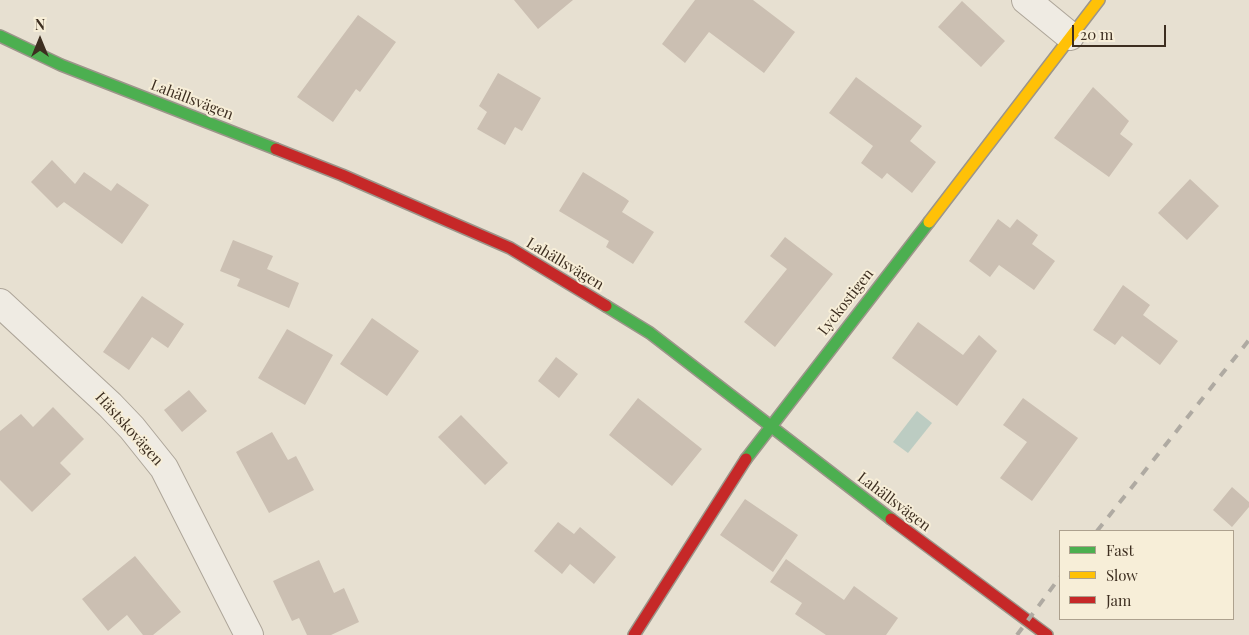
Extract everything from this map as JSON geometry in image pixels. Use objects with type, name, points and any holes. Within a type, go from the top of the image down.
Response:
[{"type":"street","points":[[1026,0],[1070,36]]},
{"type":"street","name":"Lyckostigen","points":[[634,635],[750,452],[770,424],[1049,68],[1070,36],[1099,0]]},
{"type":"street","name":"Lahällsvägen","points":[[0,36],[61,65],[342,175],[510,248],[650,333],[770,424],[816,464],[1047,635]]},
{"type":"street","name":"Hästskovägen","points":[[0,303],[110,405],[164,468],[249,635]]},
{"type":"shaded area","points":[[917,411],[932,423],[908,453],[893,442]]},
{"type":"building","points":[[514,0],[573,0],[538,29]]},
{"type":"building","points":[[695,0],[753,0],[795,32],[764,73],[709,32],[685,63],[662,44]]},
{"type":"building","points":[[962,1],[1005,41],[981,67],[938,27]]},
{"type":"building","points":[[358,15],[396,42],[360,92],[356,89],[333,122],[297,97]]},
{"type":"building","points":[[498,73],[541,98],[522,131],[515,127],[505,145],[477,129],[487,112],[479,106]]},
{"type":"building","points":[[856,77],[922,126],[910,141],[936,162],[912,193],[887,173],[882,179],[861,163],[873,146],[829,113]]},
{"type":"building","points":[[1093,87],[1129,121],[1120,134],[1133,144],[1109,177],[1054,138]]},
{"type":"building","points":[[52,160],[75,184],[84,172],[111,191],[117,183],[149,205],[122,244],[64,202],[57,208],[31,182]]},
{"type":"building","points":[[583,172],[629,201],[622,212],[654,232],[633,264],[606,247],[609,241],[559,211]]},
{"type":"building","points":[[1190,179],[1219,206],[1187,240],[1158,213]]},
{"type":"building","points":[[998,219],[1010,228],[1017,219],[1038,235],[1032,244],[1055,261],[1034,290],[999,265],[990,277],[969,261]]},
{"type":"building","points":[[785,237],[833,274],[775,347],[744,322],[787,269],[770,256]]},
{"type":"building","points":[[233,240],[273,256],[267,269],[299,283],[289,308],[237,286],[240,279],[220,271]]},
{"type":"building","points":[[1123,285],[1150,305],[1143,315],[1178,341],[1160,365],[1122,336],[1115,345],[1093,330]]},
{"type":"building","points":[[142,296],[184,324],[168,348],[152,337],[129,370],[103,352]]},
{"type":"building","points":[[372,318],[419,351],[387,396],[340,364]]},
{"type":"building","points":[[918,322],[963,355],[979,335],[997,351],[957,406],[892,358]]},
{"type":"building","points":[[287,329],[333,355],[305,405],[258,378]]},
{"type":"building","points":[[556,357],[578,374],[559,398],[538,381]]},
{"type":"building","points":[[189,390],[207,411],[182,432],[164,410]]},
{"type":"building","points":[[638,398],[702,449],[672,486],[609,435]]},
{"type":"building","points":[[1023,398],[1078,438],[1032,501],[1000,478],[1027,442],[1003,425]]},
{"type":"building","points":[[53,407],[84,439],[60,463],[71,474],[32,512],[0,480],[0,431],[21,414],[33,427]]},
{"type":"building","points":[[461,415],[508,463],[485,485],[438,437]]},
{"type":"building","points":[[272,432],[288,460],[296,456],[314,490],[269,513],[236,452]]},
{"type":"building","points":[[1232,487],[1249,502],[1249,507],[1232,527],[1213,510]]},
{"type":"building","points":[[745,499],[798,535],[773,572],[720,535]]},
{"type":"building","points":[[558,522],[574,534],[580,527],[616,557],[594,584],[570,564],[562,574],[534,551]]},
{"type":"building","points":[[135,556],[181,612],[153,635],[143,635],[127,615],[108,631],[82,599]]},
{"type":"building","points":[[786,559],[844,600],[854,586],[898,618],[886,635],[826,635],[795,614],[802,603],[770,582]]},
{"type":"building","points":[[319,560],[334,593],[344,588],[359,622],[331,635],[307,635],[299,618],[292,621],[273,581]]},
{"type":"railway","points":[[1098,530],[1249,340]]},
{"type":"railway","points":[[1017,635],[1059,578]]},
{"type":"traffic: fast","points":[[0,36],[61,65],[276,149]]},
{"type":"traffic: fast","points":[[746,459],[929,222]]},
{"type":"traffic: fast","points":[[606,306],[650,333],[891,519]]},
{"type":"traffic: slow","points":[[929,222],[1099,0]]},
{"type":"traffic: jam","points":[[276,149],[342,175],[510,248],[606,306]]},
{"type":"traffic: jam","points":[[634,635],[746,459]]},
{"type":"traffic: jam","points":[[891,519],[1047,635]]}]
